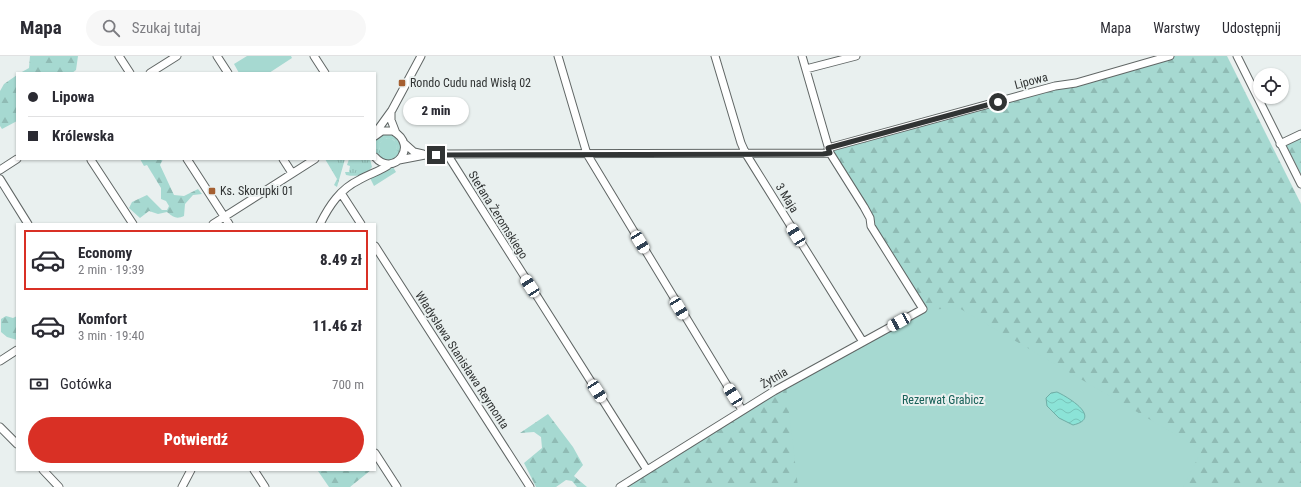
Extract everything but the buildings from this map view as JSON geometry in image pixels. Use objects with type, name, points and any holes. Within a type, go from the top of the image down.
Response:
[{"type":"street","points":[[119,56],[129,72]]},
{"type":"street","points":[[152,72],[177,56]]},
{"type":"street","points":[[217,56],[227,72]]},
{"type":"street","points":[[314,56],[325,72]]},
{"type":"street","points":[[376,134],[392,110],[421,56]]},
{"type":"street","points":[[558,56],[587,154],[742,410]]},
{"type":"street","name":"3 Maja","points":[[715,56],[740,143],[863,342]]},
{"type":"street","points":[[802,56],[829,150]]},
{"type":"street","points":[[806,69],[856,56]]},
{"type":"street","name":"Lipowa","points":[[320,223],[328,208],[341,192],[355,182],[399,160],[425,155],[447,154],[746,154],[829,150],[1048,88],[1076,83],[1170,56]]},
{"type":"street","points":[[1237,56],[1301,184]]},
{"type":"street","points":[[392,110],[391,120],[396,133],[414,152],[425,155]]},
{"type":"street","points":[[376,134],[387,130],[396,133]]},
{"type":"street","points":[[1280,144],[1301,134]]},
{"type":"street","points":[[399,160],[404,153],[404,143]]},
{"type":"street","name":"Żytnia","points":[[620,487],[774,391],[923,309],[871,226],[870,218],[864,207],[829,150]]},
{"type":"street","name":"Stefana Żeromskiego","points":[[447,154],[647,470]]},
{"type":"street","points":[[376,158],[382,162],[390,164]]},
{"type":"street","points":[[0,170],[16,160]]},
{"type":"street","points":[[92,160],[132,223]]},
{"type":"street","points":[[188,160],[228,223]]},
{"type":"street","points":[[284,160],[292,174]]},
{"type":"street","points":[[215,223],[313,160]]},
{"type":"street","points":[[368,175],[373,168],[375,160]]},
{"type":"street","points":[[0,179],[27,223]]},
{"type":"street","points":[[341,192],[360,223]]},
{"type":"street","name":"Władysława Stanisława Reymonta","points":[[376,248],[530,487]]},
{"type":"street","points":[[0,360],[16,351]]},
{"type":"street","points":[[0,427],[16,443]]},
{"type":"street","points":[[376,455],[397,487]]},
{"type":"street","points":[[44,471],[59,487]]},
{"type":"street","points":[[182,487],[190,471]]},
{"type":"street","points":[[255,471],[265,487]]},
{"type":"green space","points":[[30,56],[78,56],[76,70],[73,72],[22,72],[29,68]]},
{"type":"green space","points":[[247,56],[291,56],[292,58],[271,72],[238,72],[234,64]]},
{"type":"green space","points":[[1173,56],[1227,56],[1301,204],[1301,487],[620,487],[774,394],[925,311],[874,227],[832,149]]},
{"type":"green space","points":[[16,76],[16,122],[2,129],[0,126],[0,91],[4,84]]},
{"type":"green space","points":[[390,133],[400,141],[402,148],[396,159],[387,161],[377,155],[376,140],[381,135]],"holes":[[[387,138],[394,140],[397,147],[395,152],[390,155],[383,154],[379,148],[381,142]]]},
{"type":"green space","points":[[1301,136],[1301,174],[1285,143]]},
{"type":"green space","points":[[388,138],[394,141],[397,147],[394,153],[388,156],[382,153],[379,147],[382,141]]},
{"type":"green space","points":[[141,160],[162,160],[160,165],[174,195],[184,196],[198,189],[202,194],[193,195],[185,204],[184,216],[176,217],[167,212],[158,214],[149,211],[140,218],[129,208],[132,202],[147,195],[162,210],[167,210],[169,206],[166,201],[161,199],[161,188],[147,165],[144,166]]},
{"type":"green space","points":[[326,160],[345,160],[337,187],[334,185],[337,179]]},
{"type":"green space","points":[[349,160],[370,160],[372,167],[360,175],[353,176],[346,175],[345,172],[349,172],[350,166],[347,165]]},
{"type":"green space","points":[[393,167],[396,172],[374,186],[370,178]]},
{"type":"green space","name":"Rezerwat Grabicz","points":[[959,308],[1202,450],[1183,487],[798,487],[786,386],[925,310]]},
{"type":"green space","points":[[6,316],[13,318],[16,316],[16,340],[7,337],[1,332],[1,319]]},
{"type":"green space","points":[[548,414],[573,447],[583,465],[574,476],[587,487],[577,487],[572,481],[566,480],[556,487],[536,487],[524,463],[542,448],[541,437],[534,432],[520,433]]},
{"type":"green space","points":[[318,471],[370,471],[350,487],[329,487]]},
{"type":"water","points":[[1057,392],[1075,403],[1084,413],[1085,418],[1081,422],[1073,425],[1059,418],[1047,406],[1046,398],[1051,393]]},
{"type":"place","name":"Rondo Cudu nad Wisłą 02","points":[[402,83]]},
{"type":"place","name":"Ks. Skorupki 01","points":[[212,191]]},
{"type":"route","points":[[436,155],[823,154],[830,153],[828,148],[998,102]]}]
